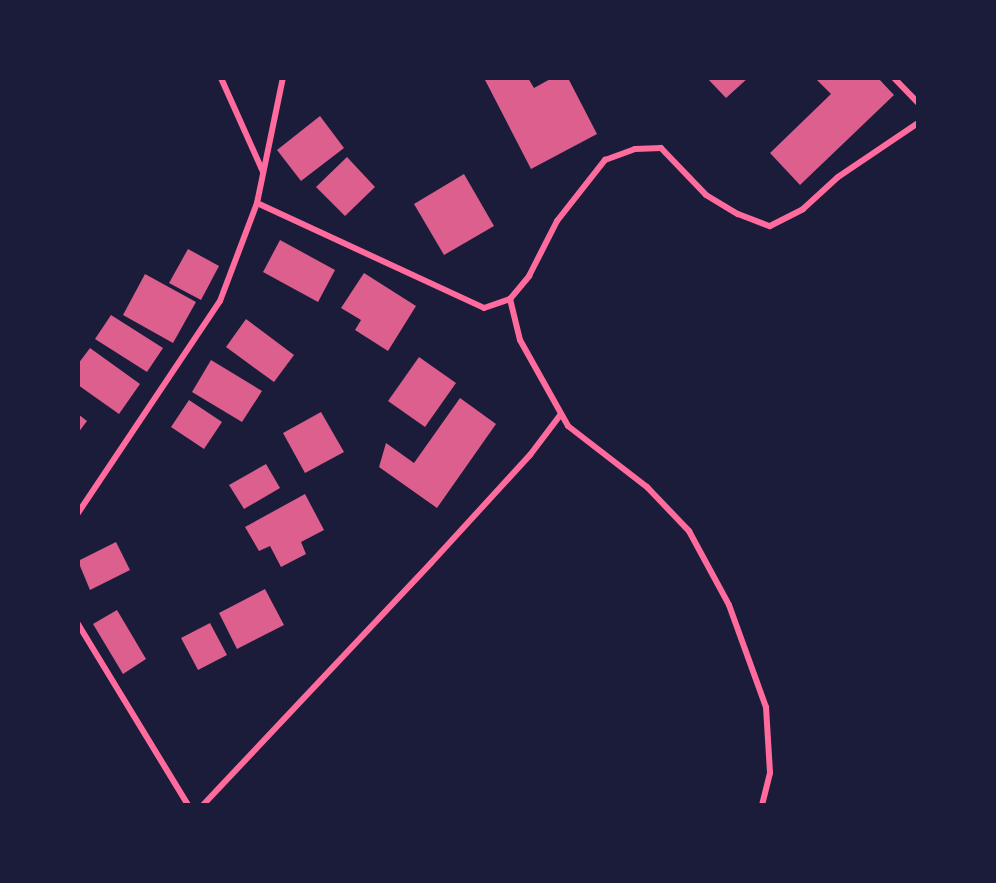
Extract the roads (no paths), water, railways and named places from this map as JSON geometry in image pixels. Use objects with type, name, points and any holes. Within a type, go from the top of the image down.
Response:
[{"type":"street","points":[[221,78],[264,173]]},
{"type":"street","points":[[78,513],[220,302],[257,202],[283,78]]},
{"type":"street","points":[[894,78],[918,103]]},
{"type":"street","points":[[257,202],[484,308],[510,299],[529,276],[557,221],[605,160],[635,149],[661,148],[706,195],[738,214],[770,226],[803,209],[838,177],[918,123]]},
{"type":"street","points":[[510,299],[519,340],[568,426],[647,488],[689,531],[729,605],[766,707],[770,774],[762,805]]},
{"type":"street","points":[[202,805],[477,513],[561,414]]},
{"type":"street","points":[[78,624],[188,805]]}]
